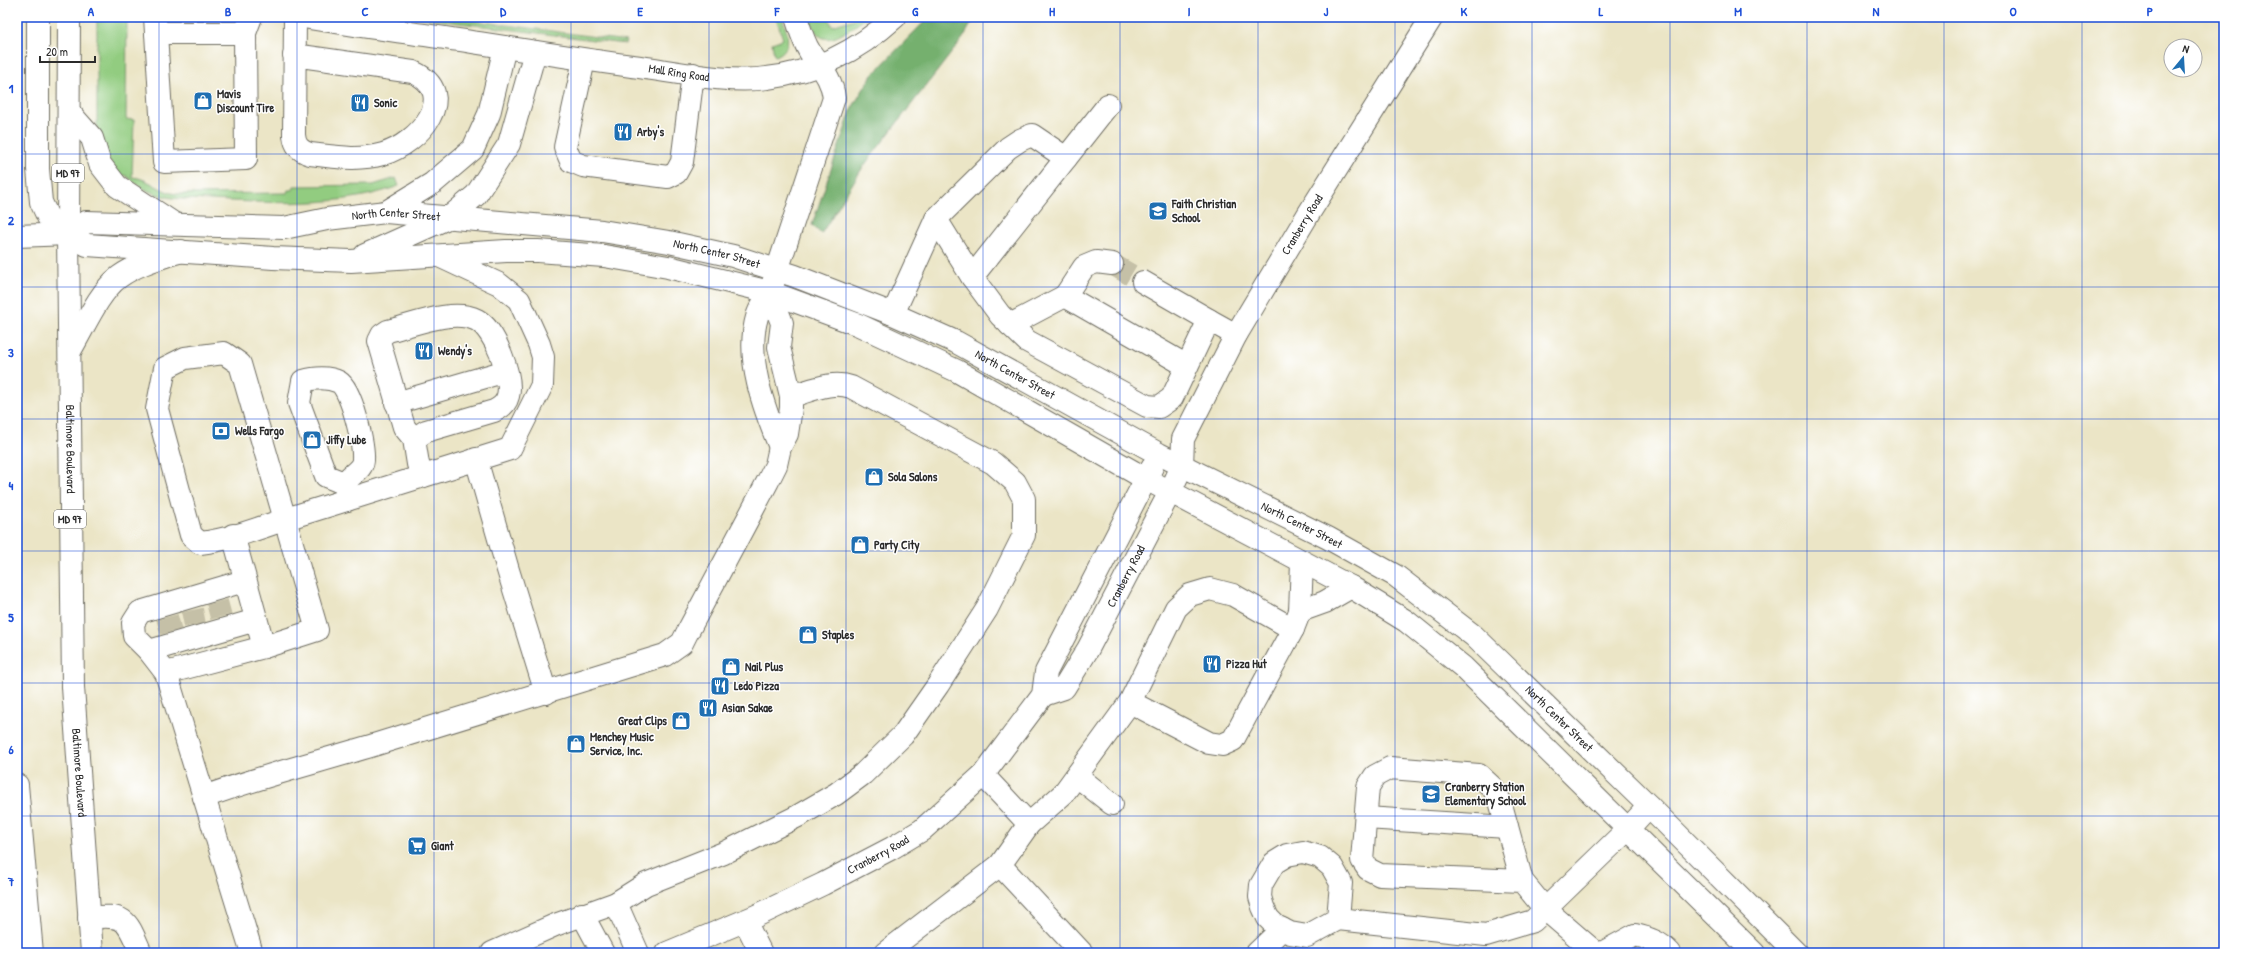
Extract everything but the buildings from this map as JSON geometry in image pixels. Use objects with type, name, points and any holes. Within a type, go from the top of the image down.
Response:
[{"type":"main road","points":[[38,17],[38,169],[41,202],[48,217],[68,234]]},
{"type":"main road","name":"Baltimore Boulevard","points":[[69,17],[68,234],[73,687],[92,953]]},
{"type":"main road","points":[[294,55],[413,72],[426,78],[432,86],[434,98],[433,110],[420,132],[386,153],[362,159],[310,154],[298,148],[294,135],[294,55],[295,17]]},
{"type":"main road","name":"Mall Ring Road","points":[[304,17],[356,21],[584,60],[693,74],[755,80],[795,73],[821,65],[860,46],[895,17]]},
{"type":"main road","points":[[780,447],[764,409],[756,372],[754,345],[757,316],[770,292],[832,110],[834,98],[833,86],[803,39],[796,17]]},
{"type":"main road","name":"Cranberry Road","points":[[1043,694],[1064,688],[1088,649],[1170,492],[1182,466],[1183,439],[1236,335],[1432,17]]},
{"type":"main road","points":[[156,25],[248,25],[246,159],[164,162],[156,25]]},
{"type":"main road","points":[[386,212],[433,183],[473,149],[488,114],[505,47]]},
{"type":"main road","points":[[351,261],[450,217],[476,195],[508,144],[535,52]]},
{"type":"main road","points":[[584,60],[566,141],[567,155],[571,161],[583,166],[668,177],[676,173],[682,162],[693,74]]},
{"type":"main road","points":[[972,277],[1108,105]]},
{"type":"main road","points":[[69,112],[92,138],[100,164],[117,186],[173,223]]},
{"type":"main road","points":[[894,314],[936,220],[1008,148],[1020,140],[1032,135],[1066,158]]},
{"type":"main road","name":"North Center Street","points":[[1754,953],[1463,667],[1406,621],[1351,587],[1302,563],[1146,479],[957,371],[859,325],[770,292],[674,268],[604,256],[538,251],[436,255],[351,261],[273,258],[87,245],[68,234],[86,222],[173,223],[284,228],[327,219],[386,212],[450,217],[635,236],[733,256],[777,270],[894,314],[956,342],[1159,454],[1328,538],[1396,576],[1474,636],[1649,806],[1796,953]]},
{"type":"main road","points":[[936,220],[972,277],[1000,315],[1027,341],[1147,406],[1159,407],[1172,398],[1209,320]]},
{"type":"main road","points":[[17,236],[68,234]]},
{"type":"main road","points":[[70,350],[101,298],[120,276],[147,262],[181,251]]},
{"type":"main road","points":[[166,673],[264,647],[317,630],[284,519],[240,364],[224,353],[185,358],[166,368],[157,409],[191,535],[200,543],[284,519],[346,492],[423,476],[510,449],[542,385],[543,357],[539,344],[519,300],[499,284],[436,255]]},
{"type":"main road","points":[[1010,325],[1065,296],[1084,268],[1096,262],[1112,264]]},
{"type":"main road","points":[[1143,282],[1236,335]]},
{"type":"main road","points":[[204,797],[252,780],[546,693],[665,655],[682,643],[768,481],[776,465],[780,447],[787,434],[791,396],[779,347],[782,323],[770,292]]},
{"type":"main road","points":[[1065,296],[1186,366]]},
{"type":"main road","points":[[414,439],[426,431],[502,407],[508,398],[509,387],[506,371],[495,342],[488,329],[477,320],[463,316],[450,316],[388,331],[382,335],[379,341],[396,404],[404,427],[414,439],[418,464],[423,476]]},
{"type":"main road","points":[[396,404],[506,371]]},
{"type":"main road","points":[[492,953],[582,914],[616,903],[646,884],[724,853],[798,816],[836,794],[863,774],[903,735],[938,685],[986,609],[1024,535],[1025,514],[1022,495],[1015,482],[993,463],[841,383],[791,396]]},
{"type":"main road","points":[[1159,454],[1183,439]]},
{"type":"main road","name":"Cranberry Road","points":[[667,953],[745,921],[892,848],[922,830],[983,775],[1043,694],[1046,672],[1159,454]]},
{"type":"main road","points":[[476,459],[546,693]]},
{"type":"main road","points":[[232,535],[244,582],[264,647]]},
{"type":"main road","points":[[1130,702],[1209,743],[1222,745],[1233,740],[1296,620],[1302,563]]},
{"type":"main road","points":[[244,582],[219,610],[169,624],[140,612],[133,623],[134,636],[149,651],[166,673],[252,953]]},
{"type":"main road","points":[[1296,620],[1351,587]]},
{"type":"main road","points":[[885,953],[1000,865],[1029,824],[1063,794],[1130,702],[1176,608],[1190,595],[1210,589],[1233,595],[1296,620]]},
{"type":"main road","points":[[149,651],[169,624],[219,610],[256,620]]},
{"type":"main road","points":[[1522,880],[1380,874],[1368,869],[1362,860],[1368,787],[1375,776],[1390,768],[1479,775],[1493,788],[1500,801],[1522,880],[1545,909],[1596,953]]},
{"type":"main road","points":[[983,775],[1029,824]]},
{"type":"main road","points":[[1077,776],[1112,804]]},
{"type":"main road","points":[[17,785],[32,953]]},
{"type":"main road","points":[[1338,919],[1340,883],[1332,867],[1320,857],[1303,852],[1287,855],[1274,863],[1261,885],[1260,896],[1262,907],[1268,918],[1282,929],[1290,933],[1307,936],[1338,919],[1486,935],[1533,921],[1628,829],[1649,806]]},
{"type":"main road","points":[[1366,818],[1507,827]]},
{"type":"main road","points":[[1000,865],[1082,953]]},
{"type":"main road","points":[[616,903],[638,953]]},
{"type":"main road","points":[[582,914],[603,953]]},
{"type":"main road","points":[[89,918],[110,915],[118,917],[132,931],[142,953]]},
{"type":"main road","points":[[745,921],[761,953]]},
{"type":"main road","points":[[1257,953],[1282,929]]},
{"type":"main road","points":[[1602,953],[1634,935],[1651,939],[1664,947],[1670,953]]},
{"type":"green space","points":[[97,17],[127,17],[126,119],[134,120],[132,177],[144,180],[165,191],[176,194],[287,193],[288,190],[293,190],[294,186],[373,185],[396,178],[399,186],[373,194],[347,199],[293,203],[167,197],[152,193],[125,175],[121,178],[106,154],[100,140],[97,126]]},
{"type":"green space","points":[[413,17],[446,17],[626,41],[625,44]]},
{"type":"green space","points":[[776,17],[782,17],[788,39],[785,49],[782,53],[776,56],[774,55],[772,43],[783,39]]},
{"type":"green space","points":[[809,17],[828,17],[832,26],[861,17],[868,17],[842,34],[834,38],[827,39],[820,36],[814,29]]},
{"type":"green space","points":[[929,17],[975,17],[963,38],[863,167],[821,234],[812,225],[852,108],[872,75]]},
{"type":"tunnel","points":[[1112,264],[1143,282]]},
{"type":"tunnel","points":[[217,602],[221,617]]},
{"type":"tunnel","points":[[192,610],[195,625]]},
{"type":"tunnel","points":[[167,617],[171,632]]},
{"type":"place","name":"Mavis Discount Tire","points":[[203,101]]},
{"type":"place","name":"Sonic","points":[[360,103]]},
{"type":"place","name":"Arby's","points":[[623,132]]},
{"type":"place","name":"Faith Christian School","points":[[1158,211]]},
{"type":"place","name":"Wendy's","points":[[424,351]]},
{"type":"place","name":"Wells Fargo","points":[[221,431]]},
{"type":"place","name":"Jiffy Lube","points":[[312,440]]},
{"type":"place","name":"Sola Salons","points":[[874,477]]},
{"type":"place","name":"Party City","points":[[860,545]]},
{"type":"place","name":"Staples","points":[[808,635]]},
{"type":"place","name":"Pizza Hut","points":[[1212,664]]},
{"type":"place","name":"Nail Plus","points":[[731,667]]},
{"type":"place","name":"Ledo Pizza","points":[[720,686]]},
{"type":"place","name":"Asian Sakae","points":[[708,708]]},
{"type":"place","name":"Great Clips","points":[[681,721]]},
{"type":"place","name":"Menchey Music Service, Inc.","points":[[576,744]]},
{"type":"place","name":"Cranberry Station Elementary School","points":[[1431,794]]},
{"type":"place","name":"Giant","points":[[417,846]]}]
